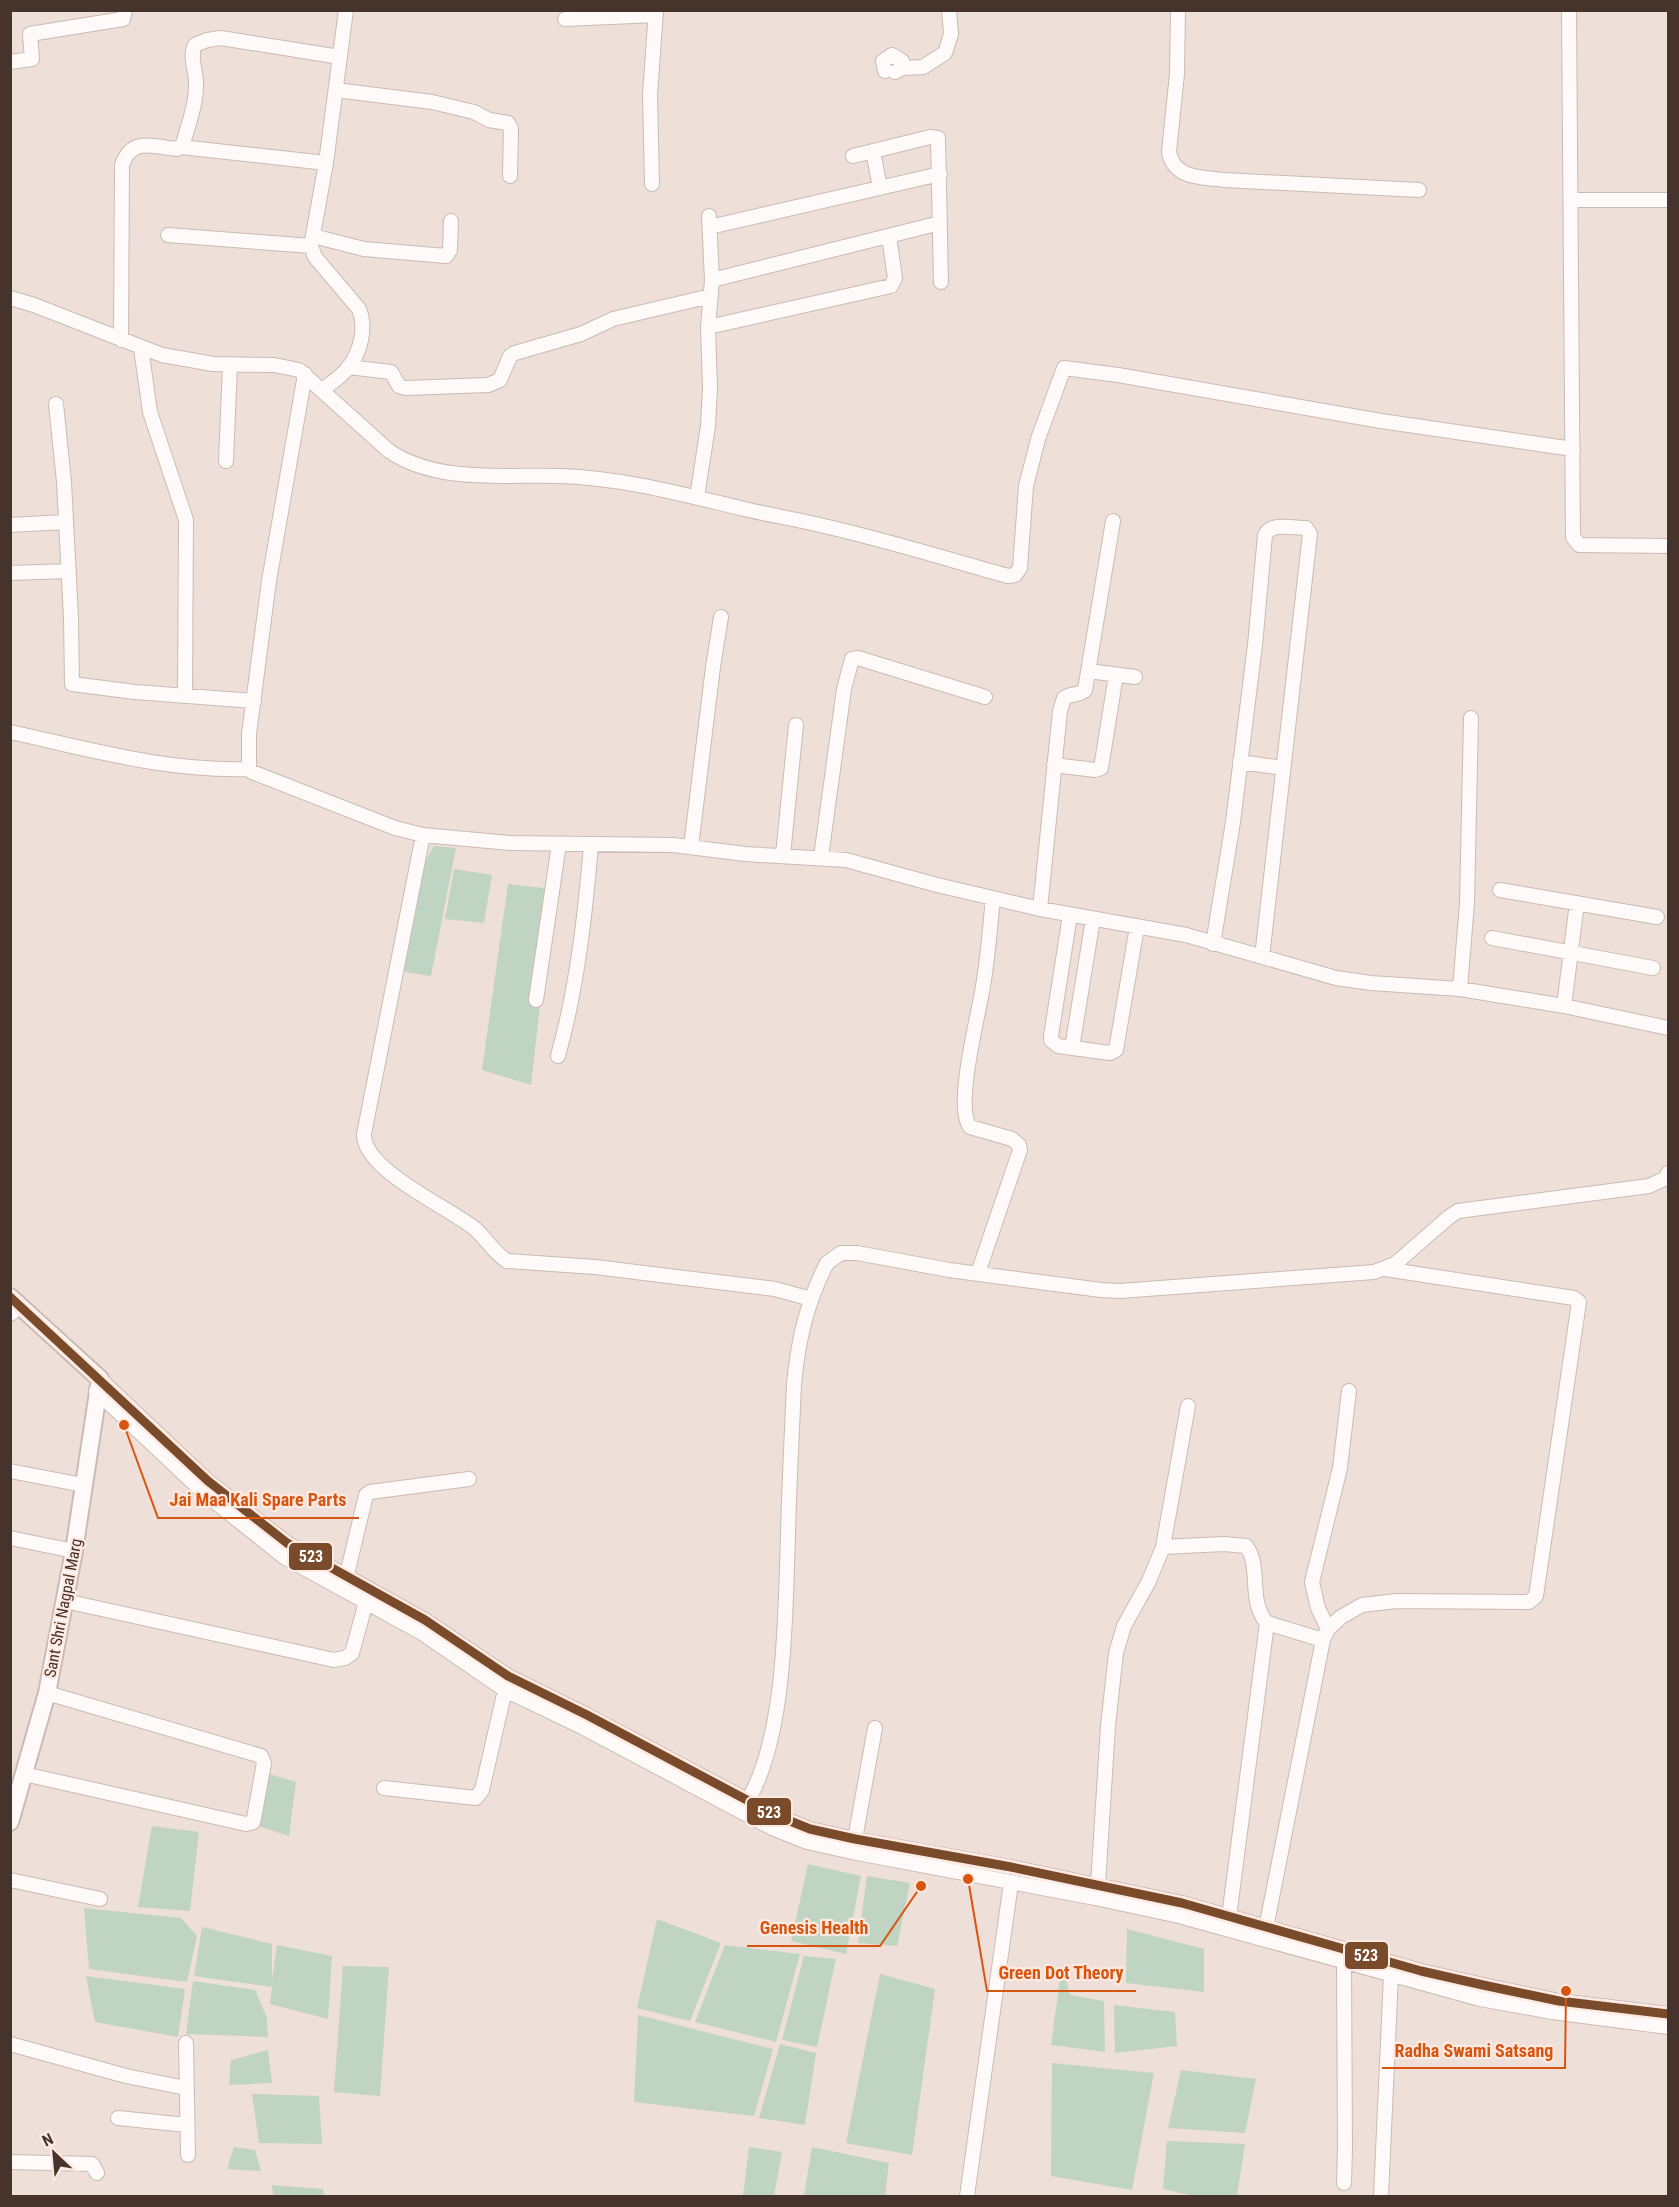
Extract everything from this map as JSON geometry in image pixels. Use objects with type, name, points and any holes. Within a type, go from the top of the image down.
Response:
[{"type":"main road","points":[[11,1309],[98,1385]]},
{"type":"main road","name":"Sant Shri Nagpal Marg","points":[[10,1822],[47,1693],[74,1551],[98,1385]]},
{"type":"street","points":[[10,62],[32,59],[30,34],[123,19],[126,15],[125,10]]},
{"type":"street","points":[[322,390],[348,368],[360,346],[362,317],[315,257],[312,241],[326,163],[346,10]]},
{"type":"street","points":[[894,71],[923,67],[945,53],[951,34],[949,10]]},
{"type":"street","points":[[1178,10],[1178,74],[1169,152],[1173,164],[1180,172],[1193,177],[1224,180],[1419,190]]},
{"type":"street","points":[[1569,10],[1573,537],[1579,545],[1668,546]]},
{"type":"street","points":[[565,19],[656,13],[650,95],[652,184]]},
{"type":"street","points":[[181,147],[195,96],[196,82],[192,50],[195,45],[221,38],[340,57]]},
{"type":"street","points":[[336,90],[432,102],[474,112],[489,120],[508,123],[511,129],[510,176]]},
{"type":"street","points":[[853,156],[937,136],[940,174],[940,282]]},
{"type":"street","points":[[121,340],[122,165],[130,151],[137,146],[181,147],[326,163]]},
{"type":"street","points":[[873,151],[880,188]]},
{"type":"street","points":[[697,497],[710,398],[708,327],[712,280],[709,221],[940,174]]},
{"type":"street","points":[[1572,200],[1668,200]]},
{"type":"street","points":[[168,235],[312,241],[364,249],[446,256],[450,250],[451,221]]},
{"type":"street","points":[[712,280],[940,223]]},
{"type":"street","points":[[708,327],[891,286],[894,278],[889,236]]},
{"type":"street","points":[[348,368],[391,372],[399,386],[406,388],[488,385],[500,380],[510,356],[515,353],[581,334],[613,319],[711,296]]},
{"type":"street","points":[[10,298],[34,305],[162,355],[213,364],[291,367],[305,374],[372,438],[400,459],[422,468],[452,473],[598,478],[697,497],[824,526],[1013,575],[1020,568],[1024,502],[1032,460],[1064,368],[1118,375],[1382,421],[1572,449]]},
{"type":"street","points":[[141,348],[150,412],[186,520],[185,694]]},
{"type":"street","points":[[226,461],[230,365]]},
{"type":"street","points":[[249,769],[249,734],[269,581],[305,374]]},
{"type":"street","points":[[56,404],[69,571],[72,684],[135,692],[254,701]]},
{"type":"street","points":[[1040,909],[1054,765],[1063,700],[1068,695],[1080,694],[1085,690],[1113,521]]},
{"type":"street","points":[[10,525],[66,522]]},
{"type":"street","points":[[1212,944],[1233,822],[1265,535],[1267,530],[1273,528],[1306,528],[1310,534],[1262,957]]},
{"type":"street","points":[[10,573],[69,571]]},
{"type":"street","points":[[691,847],[721,616]]},
{"type":"street","points":[[820,857],[844,689],[852,659],[858,658],[986,697]]},
{"type":"street","points":[[1089,671],[1135,677]]},
{"type":"street","points":[[1054,765],[1095,770],[1101,768],[1116,675]]},
{"type":"street","points":[[1460,989],[1467,903],[1471,718]]},
{"type":"street","points":[[783,855],[796,724]]},
{"type":"street","points":[[10,732],[173,766],[249,769],[395,828],[423,834],[511,843],[691,847],[745,854],[820,857],[860,863],[937,885],[1040,909],[1186,935],[1352,981],[1460,989],[1564,1006],[1668,1028]]},
{"type":"street","points":[[1240,762],[1283,768]]},
{"type":"street","points":[[423,834],[364,1134],[364,1144],[370,1152],[396,1177],[474,1228],[499,1256],[507,1261],[595,1267],[775,1289],[811,1299]]},
{"type":"street","points":[[536,1000],[560,844]]},
{"type":"street","points":[[558,1056],[566,1026],[585,910],[591,845]]},
{"type":"street","points":[[1500,890],[1657,917]]},
{"type":"street","points":[[978,1274],[1020,1148],[1012,1139],[970,1127],[965,1116],[969,1049],[983,986],[993,898]]},
{"type":"street","points":[[1564,1006],[1577,903]]},
{"type":"street","points":[[1070,915],[1051,1036],[1051,1040],[1058,1046],[1110,1053],[1116,1050],[1137,927]]},
{"type":"street","points":[[1072,1048],[1093,919]]},
{"type":"street","points":[[1492,938],[1653,968]]},
{"type":"street","points":[[745,1806],[759,1781],[779,1696],[797,1349],[811,1299],[827,1263],[841,1254],[857,1253],[949,1270],[1120,1291],[1374,1272],[1395,1264],[1449,1216],[1458,1211],[1649,1186],[1666,1178],[1668,1173]]},
{"type":"street","points":[[1326,1634],[1349,1611],[1362,1605],[1396,1601],[1529,1602],[1536,1596],[1579,1302],[1574,1298],[1385,1269]]},
{"type":"street","points":[[98,1385],[205,1494],[284,1557],[425,1620],[508,1676],[587,1715],[745,1806],[772,1828],[807,1842],[1179,1916],[1344,1963],[1491,2001],[1552,2012],[1668,2027]]},
{"type":"street","points":[[1266,1928],[1326,1634],[1312,1582],[1340,1468],[1349,1391]]},
{"type":"street","points":[[1098,1885],[1108,1726],[1116,1653],[1124,1626],[1153,1572],[1163,1547],[1188,1406]]},
{"type":"street","points":[[10,1471],[83,1485]]},
{"type":"street","points":[[345,1583],[362,1503],[366,1495],[370,1492],[469,1479]]},
{"type":"street","points":[[10,1538],[74,1551]]},
{"type":"street","points":[[1163,1547],[1224,1544],[1246,1546],[1252,1559],[1257,1603],[1267,1623],[1229,1917]]},
{"type":"street","points":[[345,1583],[366,1602],[422,1633],[505,1690],[745,1806],[810,1829],[1002,1865],[1182,1903],[1483,1986],[1559,2001],[1668,2014]]},
{"type":"street","points":[[64,1601],[334,1660],[345,1658],[352,1653],[366,1602]]},
{"type":"street","points":[[1267,1623],[1326,1634]]},
{"type":"street","points":[[384,1788],[476,1798],[482,1790],[505,1690]]},
{"type":"street","points":[[24,1774],[246,1824],[253,1822],[264,1763],[261,1756],[47,1693]]},
{"type":"street","points":[[855,1839],[875,1728]]},
{"type":"street","points":[[967,2196],[1005,1882],[1002,1865]]},
{"type":"street","points":[[10,1880],[100,1899]]},
{"type":"street","points":[[1344,1963],[1346,2148],[1344,2183]]},
{"type":"street","points":[[1381,2196],[1391,1975]]},
{"type":"street","points":[[186,2043],[188,2155]]},
{"type":"street","points":[[10,2044],[126,2076],[186,2088]]},
{"type":"street","points":[[118,2118],[187,2125]]},
{"type":"street","points":[[10,2162],[92,2164],[97,2173]]},
{"type":"green space","points":[[434,846],[456,848],[431,976],[399,971],[415,890]]},
{"type":"green space","points":[[454,869],[492,875],[484,923],[445,919]]},
{"type":"green space","points":[[508,884],[553,889],[531,1085],[482,1070]]},
{"type":"green space","points":[[269,1774],[296,1782],[289,1836],[258,1826]]},
{"type":"green space","points":[[152,1826],[199,1832],[190,1911],[138,1907]]},
{"type":"green space","points":[[808,1864],[861,1876],[846,1954],[791,1941]]},
{"type":"green space","points":[[867,1876],[910,1883],[897,1946],[858,1943]]},
{"type":"green space","points":[[84,1908],[181,1918],[197,1936],[187,1982],[89,1969]]},
{"type":"green space","points":[[657,1919],[721,1943],[690,2021],[637,2008]]},
{"type":"green space","points":[[202,1927],[272,1944],[272,1981],[277,1945],[332,1956],[328,2019],[270,2004],[272,1987],[194,1976]]},
{"type":"green space","points":[[1127,1929],[1204,1949],[1204,1992],[1126,1983]]},
{"type":"green space","points":[[725,1945],[800,1954],[776,2042],[695,2022]]},
{"type":"green space","points":[[804,1956],[836,1959],[817,2047],[782,2040]]},
{"type":"green space","points":[[1062,1964],[1070,1995],[1104,2001],[1105,2052],[1051,2045]]},
{"type":"green space","points":[[343,1966],[389,1967],[380,2096],[334,2092]]},
{"type":"green space","points":[[880,1974],[935,1989],[912,2155],[846,2143]]},
{"type":"green space","points":[[86,1976],[185,1989],[178,2037],[95,2022]]},
{"type":"green space","points":[[193,1981],[255,1990],[267,2018],[268,2037],[186,2034]]},
{"type":"green space","points":[[1114,2005],[1175,2012],[1177,2046],[1115,2053]]},
{"type":"green space","points":[[638,2015],[773,2049],[754,2116],[634,2102]]},
{"type":"green space","points":[[780,2044],[816,2053],[805,2125],[759,2118]]},
{"type":"green space","points":[[268,2050],[272,2083],[229,2085],[231,2060]]},
{"type":"green space","points":[[1052,2063],[1154,2073],[1132,2190],[1051,2176]]},
{"type":"green space","points":[[1181,2070],[1256,2079],[1245,2133],[1168,2128]]},
{"type":"green space","points":[[252,2094],[319,2096],[322,2144],[259,2143]]},
{"type":"green space","points":[[1167,2141],[1245,2144],[1237,2196],[1194,2196],[1163,2189]]},
{"type":"green space","points":[[234,2147],[255,2150],[261,2171],[227,2169]]},
{"type":"green space","points":[[749,2147],[782,2152],[774,2196],[743,2196]]},
{"type":"green space","points":[[812,2147],[889,2163],[885,2196],[804,2196]]},
{"type":"green space","points":[[272,2185],[323,2189],[324,2196],[273,2196]]},
{"type":"transit line","name":"523","points":[[10,1297],[208,1481],[287,1543],[425,1620],[508,1676],[587,1715],[775,1815],[810,1829],[855,1839],[1011,1867],[1182,1903],[1421,1971],[1483,1985],[1559,2001],[1668,2014]]},
{"type":"place","name":"Jai Maa Kali Spare Parts","points":[[124,1425]]},
{"type":"place","name":"Green Dot Theory","points":[[968,1879]]},
{"type":"place","name":"Genesis Health","points":[[921,1886]]},
{"type":"place","name":"Radha Swami Satsang","points":[[1566,1991]]}]
